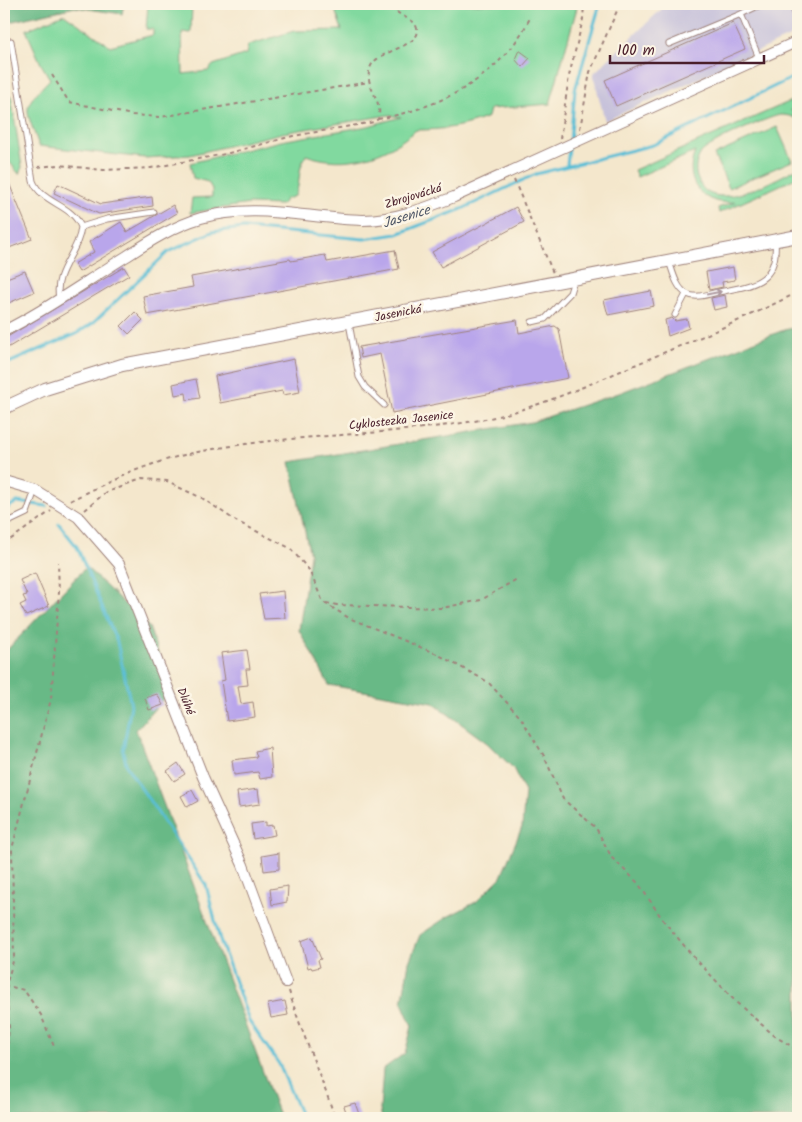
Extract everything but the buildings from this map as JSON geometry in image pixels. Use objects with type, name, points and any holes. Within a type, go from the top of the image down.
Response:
[{"type":"street","name":"Zbrojovácká","points":[[4,331],[164,232],[201,218],[244,210],[269,210],[363,220],[386,218],[420,209],[454,197],[560,147],[798,41]]},
{"type":"street","name":"Jasenická","points":[[4,408],[45,388],[95,372],[798,236]]},
{"type":"street","name":"Dlúhé","points":[[4,481],[62,506],[78,517],[119,564],[203,777],[243,865],[286,982]]},
{"type":"lane","points":[[669,44],[762,4]]},
{"type":"lane","points":[[792,4],[798,19]]},
{"type":"lane","points":[[742,14],[759,58]]},
{"type":"lane","points":[[11,41],[30,173],[39,192],[71,212],[81,227],[80,236],[60,281],[59,298]]},
{"type":"lane","points":[[81,227],[107,219],[154,212]]},
{"type":"lane","points":[[669,261],[679,286],[686,294],[704,295],[750,286],[763,280],[774,260],[775,240]]},
{"type":"lane","points":[[532,322],[545,319],[570,293],[574,286],[574,279]]},
{"type":"lane","points":[[675,315],[686,294]]},
{"type":"lane","points":[[349,322],[359,376],[365,387],[384,405]]},
{"type":"lane","points":[[4,524],[24,515],[31,507],[34,494]]},
{"type":"path","points":[[378,119],[380,110],[369,82],[368,73],[375,61],[414,40],[418,35],[415,23],[383,4]]},
{"type":"path","points":[[560,147],[568,76],[583,18],[584,4]]},
{"type":"path","points":[[578,139],[586,83],[620,4]]},
{"type":"path","points":[[30,173],[44,165],[104,170],[181,164],[293,136],[330,131],[419,109],[465,89],[519,40],[530,18]]},
{"type":"path","points":[[52,74],[69,102],[132,116],[160,117],[369,82]]},
{"type":"path","points":[[514,180],[554,275]]},
{"type":"path","name":"Cyklostezka Jasenice","points":[[4,544],[43,516],[100,485],[128,473],[207,450],[463,423],[528,408],[574,391],[740,320],[798,292]]},
{"type":"path","points":[[78,517],[106,492],[141,480],[167,482],[202,498],[236,522],[290,548],[309,570],[323,602],[349,618],[437,654],[488,682],[521,718],[544,756],[563,799],[596,828],[612,858],[638,883],[663,920],[691,954],[737,1003],[776,1036],[798,1050]]},
{"type":"path","points":[[4,1084],[9,1028],[5,985],[14,958],[12,849],[51,699],[60,592],[58,562]]},
{"type":"path","points":[[323,602],[337,605],[442,608],[481,600],[519,578]]},
{"type":"path","points":[[286,982],[300,1030],[324,1083],[335,1118]]},
{"type":"path","points":[[5,985],[24,990],[41,1015],[55,1049]]},
{"type":"shaded area","points":[[667,4],[798,4],[798,33],[605,121],[593,74]]},
{"type":"green space","points":[[4,4],[124,4],[122,14],[75,7],[4,23]]},
{"type":"green space","points":[[148,4],[192,4],[191,33],[182,32],[183,74],[208,71],[213,65],[246,54],[248,45],[294,31],[342,30],[333,4],[578,4],[550,104],[490,109],[488,117],[462,126],[416,130],[392,147],[365,158],[336,161],[306,155],[301,167],[295,196],[286,199],[281,205],[249,204],[190,213],[192,198],[212,197],[212,189],[208,182],[193,178],[190,163],[281,141],[368,126],[401,117],[389,115],[282,133],[190,155],[145,158],[39,146],[28,115],[28,109],[34,97],[50,79],[26,30],[64,14],[110,46],[153,35],[153,29],[146,29]]},
{"type":"green space","points":[[4,96],[11,96],[22,167],[19,174],[4,155]]},
{"type":"green space","points":[[798,98],[798,106],[790,110],[798,113],[798,120],[780,115],[725,138],[701,153],[697,160],[696,171],[697,179],[707,192],[718,196],[746,192],[798,168],[798,177],[719,213],[718,208],[735,202],[724,203],[714,201],[699,190],[691,173],[695,152],[637,177],[634,170]]},
{"type":"green space","points":[[777,127],[792,161],[729,188],[714,155]]},
{"type":"green space","points":[[798,327],[798,1118],[382,1118],[380,1110],[383,1069],[405,1053],[412,1026],[402,1003],[409,962],[420,935],[447,917],[476,902],[501,877],[522,827],[525,792],[513,768],[487,743],[433,703],[329,685],[299,630],[310,555],[290,462],[532,422],[619,393],[784,330]]},
{"type":"green space","points":[[86,567],[149,627],[171,690],[136,730],[280,1118],[4,1118],[4,653]]},
{"type":"waterway","points":[[570,142],[575,90],[600,4]]},
{"type":"waterway","name":"Jasenice","points":[[4,365],[76,334],[93,323],[168,252],[212,232],[244,228],[364,239],[397,234],[462,209],[536,174],[653,145],[798,75]]},
{"type":"waterway","points":[[567,165],[569,148]]},
{"type":"waterway","points":[[4,510],[17,502],[46,506]]},
{"type":"waterway","points":[[59,524],[77,547],[117,642],[131,705],[123,751],[127,767],[206,885],[220,940],[249,1021],[279,1064],[302,1118]]}]
